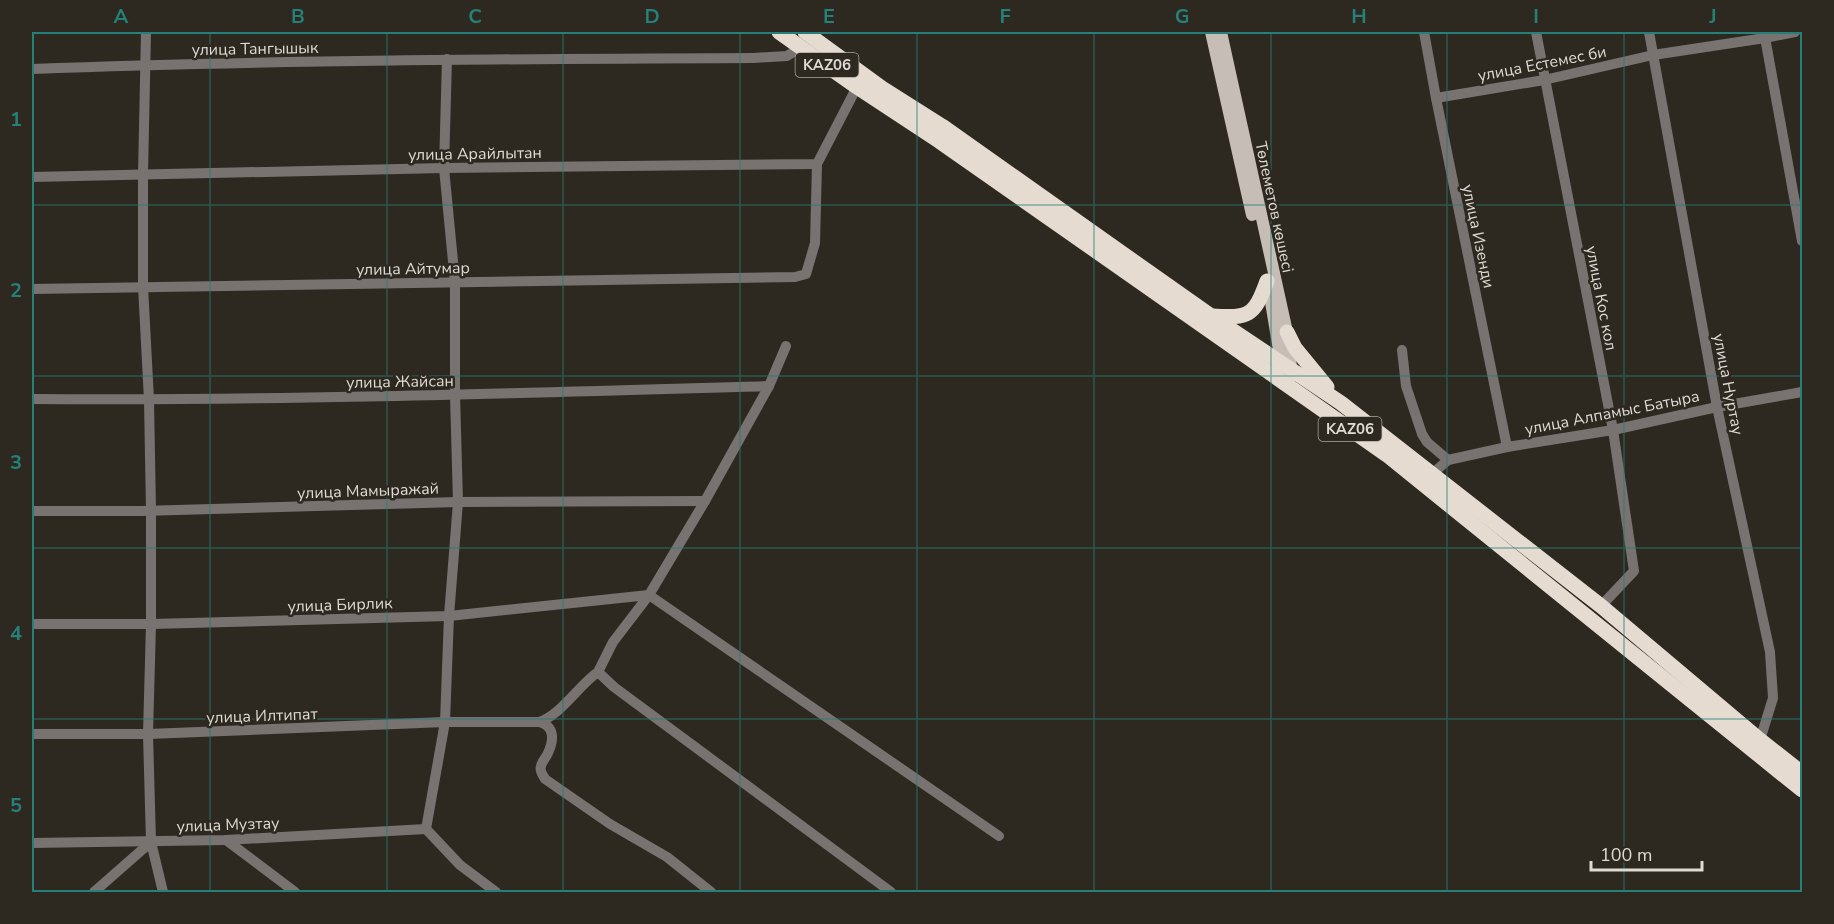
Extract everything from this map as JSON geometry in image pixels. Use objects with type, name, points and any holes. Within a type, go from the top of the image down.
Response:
[{"type":"highway","name":"KАZ06","points":[[779,32],[801,47],[942,126],[1211,316],[1803,790]]},
{"type":"highway","name":"KАZ06","points":[[805,32],[860,80],[939,141],[1288,377],[1341,403],[1601,606],[1760,740],[1803,773]]},
{"type":"highway","points":[[1211,316],[1243,316],[1253,311],[1267,282]]},
{"type":"highway","points":[[1287,332],[1295,348],[1341,403]]},
{"type":"main road","name":"Төлеметов көшесі","points":[[1211,32],[1288,377]]},
{"type":"main road","name":"Төлеметов көшесі","points":[[1221,32],[1287,332],[1288,377]]},
{"type":"street","points":[[146,32],[143,286],[149,400],[151,511],[148,734],[151,842],[164,892]]},
{"type":"street","name":"улица Изенди","points":[[1424,32],[1507,447]]},
{"type":"street","name":"улица Кос кол","points":[[1536,32],[1613,430],[1634,571],[1601,606]]},
{"type":"street","name":"улица Нуртау","points":[[1649,32],[1717,407],[1770,652],[1773,698],[1760,740]]},
{"type":"street","name":"улица Естемес би","points":[[1436,98],[1544,80],[1653,55],[1764,35],[1795,32]]},
{"type":"street","points":[[1764,35],[1803,241]]},
{"type":"street","name":"улица Тангышык","points":[[32,69],[447,59],[753,58],[787,56],[801,47]]},
{"type":"street","points":[[447,59],[444,168],[455,282],[458,502],[449,616],[445,722],[426,829],[460,865],[496,892]]},
{"type":"street","points":[[817,164],[860,80]]},
{"type":"street","name":"улица Арайлытан","points":[[32,177],[444,168],[817,164]]},
{"type":"street","name":"улица Айтумар","points":[[32,288],[795,278],[806,274],[815,243],[817,164]]},
{"type":"street","points":[[539,722],[550,718],[586,681],[598,672],[613,642],[649,595],[769,386],[786,346]]},
{"type":"street","points":[[1402,350],[1406,386],[1422,434],[1427,442],[1448,460]]},
{"type":"street","name":"улица Жайсан","points":[[32,399],[149,400],[455,395],[769,386]]},
{"type":"street","name":"улица Алпамыс Батыра","points":[[1432,474],[1448,460],[1803,392]]},
{"type":"street","name":"улица Мамыражай","points":[[32,512],[458,502],[705,501]]},
{"type":"street","points":[[649,595],[999,836]]},
{"type":"street","name":"улица Бирлик","points":[[32,624],[151,624],[449,616],[649,595]]},
{"type":"street","points":[[598,672],[614,687],[891,892]]},
{"type":"street","name":"улица Илтипат","points":[[32,734],[148,734],[445,722],[539,722]]},
{"type":"street","points":[[539,722],[547,724],[551,730],[551,743],[540,767],[545,779],[610,824],[667,857],[711,892]]},
{"type":"street","name":"улица Музтау","points":[[32,843],[226,840],[426,829]]},
{"type":"street","points":[[226,840],[295,892]]},
{"type":"street","points":[[94,892],[151,842]]}]
